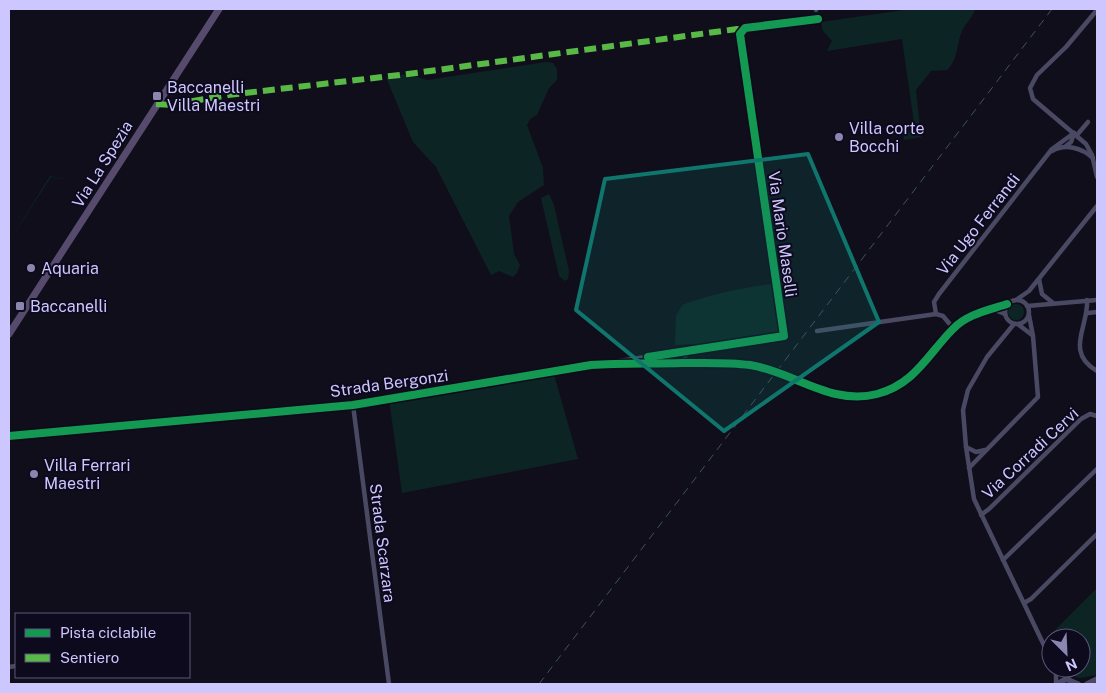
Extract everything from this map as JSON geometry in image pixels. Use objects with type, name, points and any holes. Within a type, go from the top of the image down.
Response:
[{"type":"main road","name":"Via La Spezia","points":[[9,334],[217,9]]},
{"type":"street","points":[[1097,10],[1030,84],[1032,99],[1086,144],[1094,159],[1097,177]]},
{"type":"street","name":"Via Mario Maselli","points":[[603,364],[784,336],[740,34],[745,28],[818,20]]},
{"type":"street","points":[[1050,152],[1064,147],[1071,142],[1088,122]]},
{"type":"street","points":[[1061,123],[1065,131],[1063,139]]},
{"type":"street","name":"Via Ugo Ferrandi","points":[[936,314],[936,298],[1050,152],[1063,139],[1076,134]]},
{"type":"street","points":[[1064,147],[1078,149],[1094,159]]},
{"type":"street","points":[[787,376],[838,396],[856,397],[885,392],[903,383],[920,369],[953,328],[974,315],[1007,304],[1029,291],[1097,206]]},
{"type":"street","points":[[1039,279],[1042,294],[1054,303]]},
{"type":"street","points":[[969,468],[1038,397],[1033,336],[1027,305],[1029,291]]},
{"type":"street","points":[[1016,300],[1027,305],[1097,300]]},
{"type":"street","points":[[1087,300],[1088,313],[1079,342],[1087,362],[1097,371]]},
{"type":"street","points":[[1006,332],[1005,316],[1007,304]]},
{"type":"street","points":[[1037,305],[1025,321],[1016,324],[1006,332],[973,379],[964,402],[966,447],[974,499],[980,515],[1041,639]]},
{"type":"street","points":[[992,309],[1033,336]]},
{"type":"street","points":[[1088,313],[1097,312]]},
{"type":"street","points":[[817,331],[936,314],[943,316],[953,328]]},
{"type":"street","points":[[685,363],[684,356],[688,351]]},
{"type":"street","name":"Strada Bergonzi","points":[[9,436],[353,405],[603,364],[742,364],[772,371]]},
{"type":"street","name":"Strada Scarzara","points":[[353,405],[389,684]]},
{"type":"street","name":"Via Corradi Cervi","points":[[980,515],[989,509],[1081,419],[1090,414],[1097,416]]},
{"type":"street","points":[[966,447],[976,452],[986,449]]},
{"type":"street","points":[[1002,560],[1097,469]]},
{"type":"street","points":[[1024,603],[1031,599],[1097,534]]},
{"type":"street","points":[[1056,684],[1062,680],[1076,683]]},
{"type":"street","points":[[1088,684],[1097,682]]},
{"type":"highlighted area","points":[[808,154],[879,322],[724,431],[576,310],[605,179]]},
{"type":"green space","points":[[911,9],[975,9],[963,29],[951,66],[947,70],[931,71],[916,90],[921,137],[904,140],[903,132],[915,130],[902,39],[827,51],[832,41],[823,31],[821,22]]},
{"type":"green space","points":[[546,62],[553,63],[557,69],[557,80],[549,88],[537,115],[530,119],[527,125],[543,168],[544,185],[518,202],[509,216],[514,254],[520,265],[517,273],[513,277],[499,271],[491,275],[436,167],[413,142],[386,77],[408,74],[427,80]]},
{"type":"green space","points":[[50,176],[68,180],[51,177],[9,242]]},
{"type":"green space","points":[[549,194],[554,205],[569,271],[568,279],[565,281],[559,276],[541,198]]},
{"type":"green space","points":[[775,285],[782,335],[693,348],[692,344],[675,345],[676,316],[682,305],[726,292]]},
{"type":"green space","points":[[1016,304],[1022,306],[1024,312],[1022,318],[1016,320],[1010,318],[1008,312],[1010,306]]},
{"type":"green space","points":[[553,371],[578,459],[402,493],[389,399]]},
{"type":"green space","points":[[1097,588],[1097,675],[1091,676],[1091,628],[1057,628]]},
{"type":"tunnel","points":[[772,371],[787,376]]},
{"type":"railway","points":[[539,684],[1052,9]]},
{"type":"marked path","points":[[156,104],[170,105],[228,95],[408,74],[737,29],[741,31]]},
{"type":"cycle path","points":[[648,357],[784,336],[740,34],[745,28],[818,19]]},
{"type":"cycle path","points":[[9,436],[353,405],[602,364],[733,363],[766,369],[813,387],[844,396],[877,394],[890,389],[911,376],[959,324],[979,313],[1007,304]]},
{"type":"place","name":"Baccanelli Villa Maestri","points":[[157,96]]},
{"type":"place","name":"Villa corte Bocchi","points":[[839,137]]},
{"type":"place","name":"Aquaria","points":[[31,268]]},
{"type":"place","name":"Baccanelli","points":[[20,306]]},
{"type":"place","name":"Villa Ferrari Maestri","points":[[34,474]]}]
